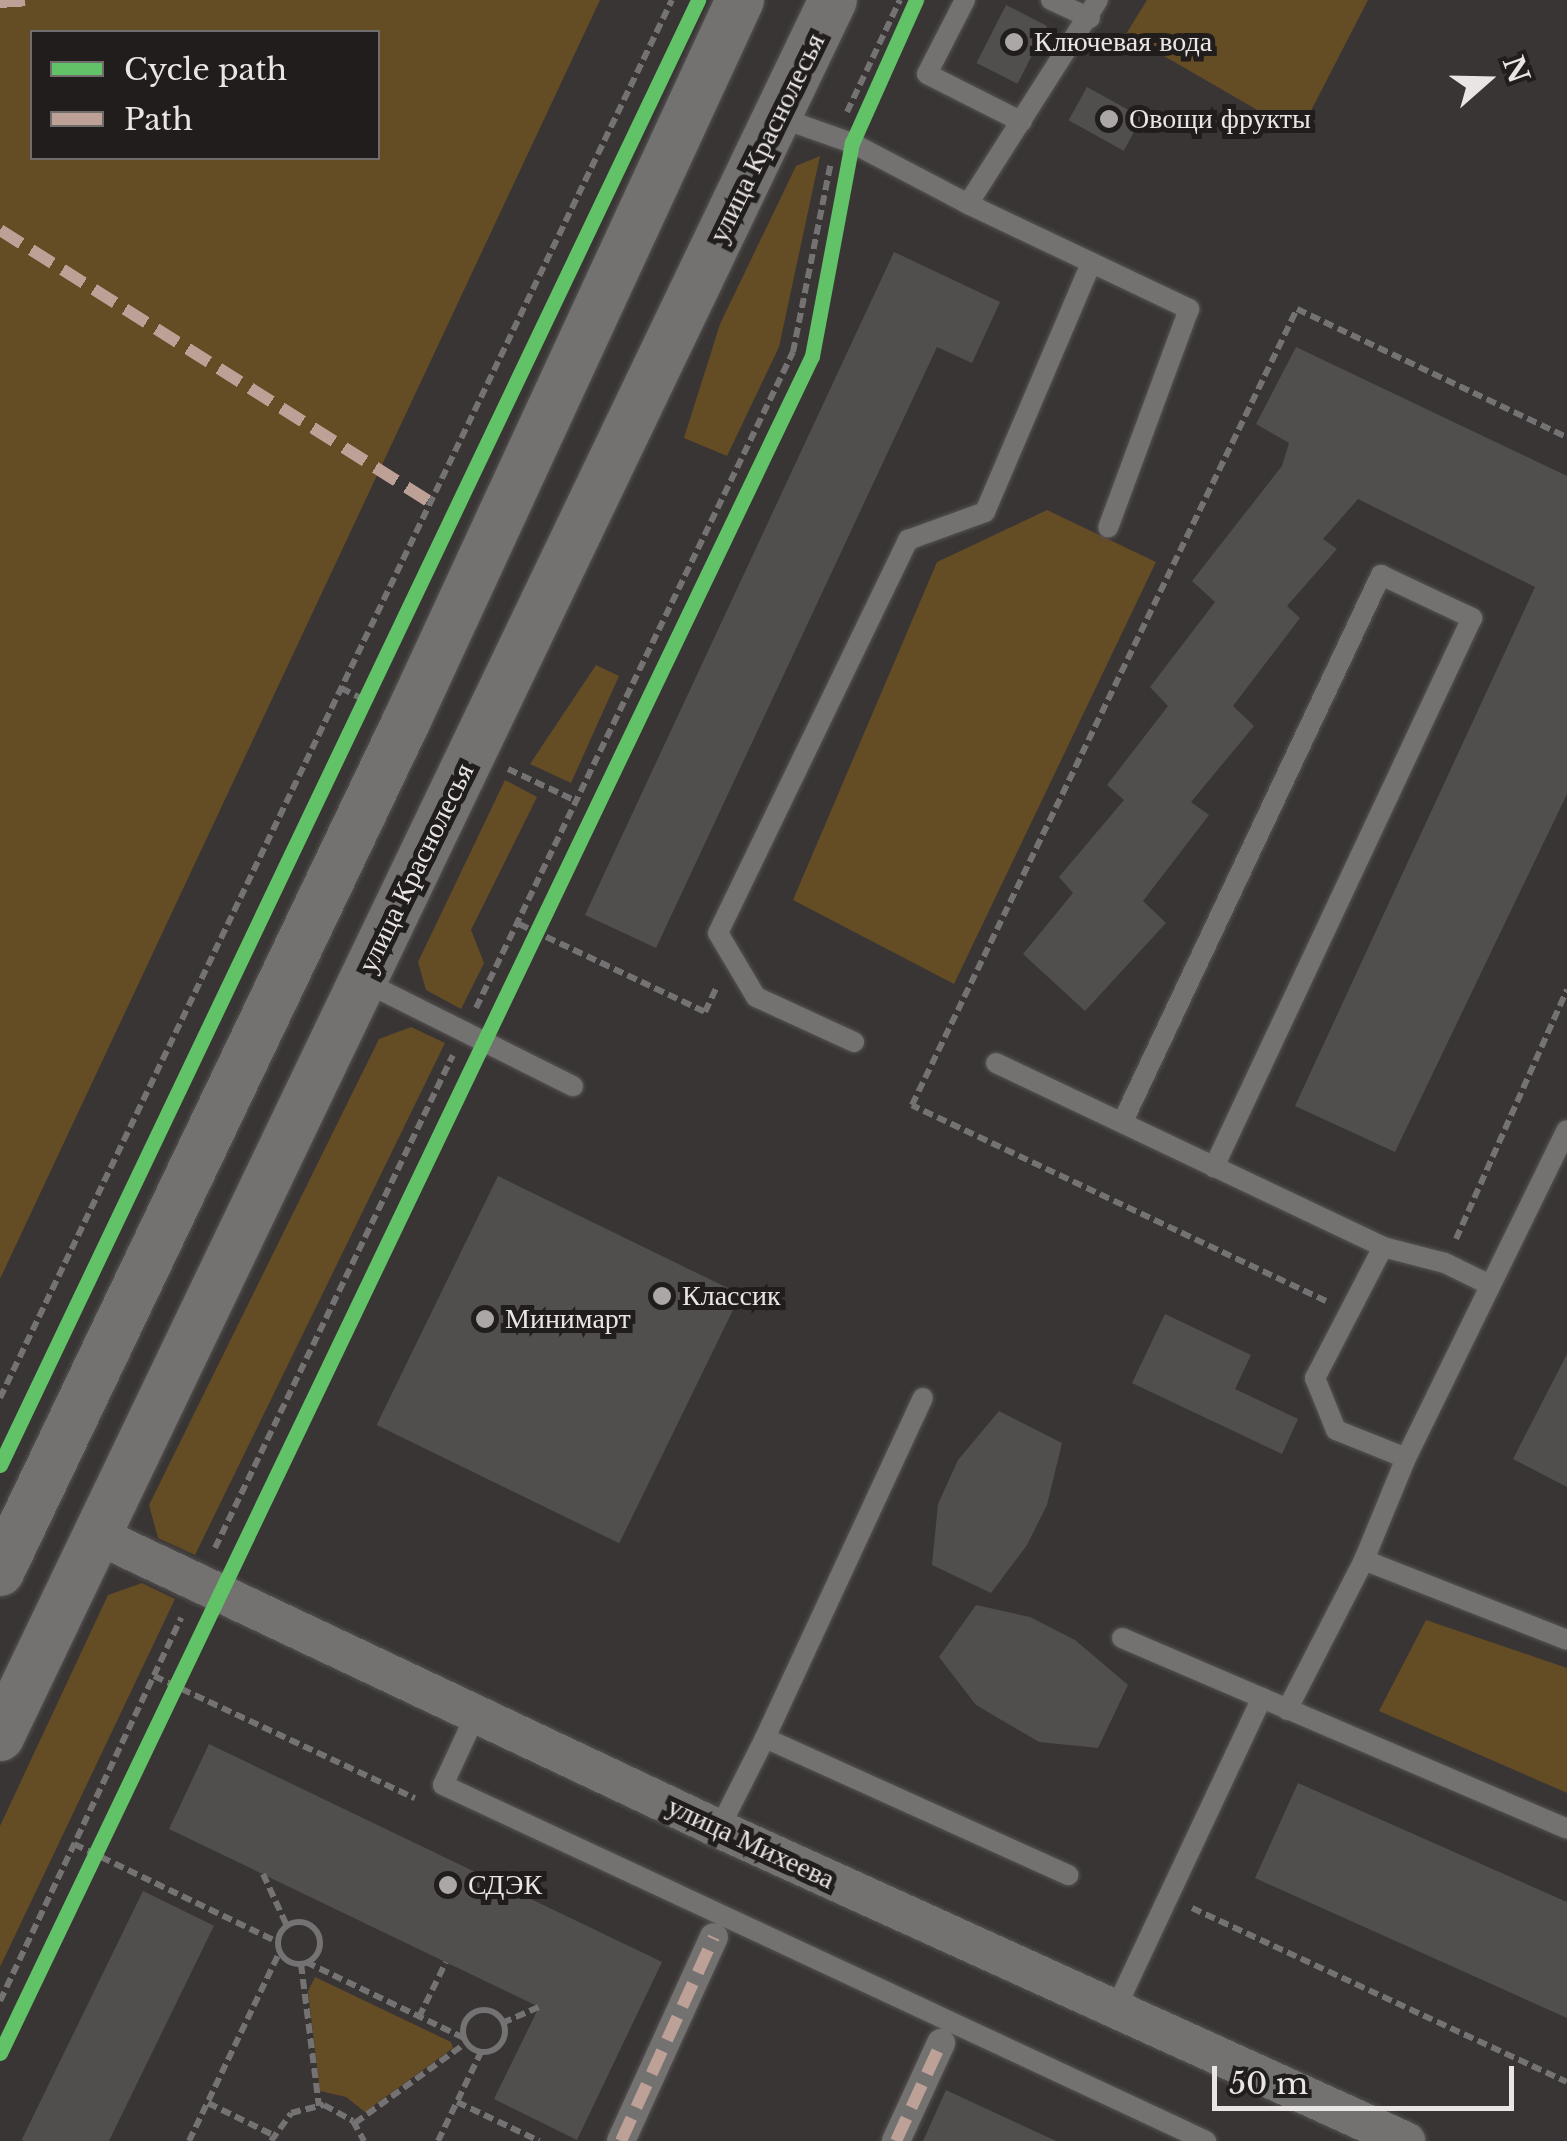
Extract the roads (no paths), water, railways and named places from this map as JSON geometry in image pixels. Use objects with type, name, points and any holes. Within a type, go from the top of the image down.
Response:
[{"type":"street","points":[[0,1572],[407,720],[740,0]]},
{"type":"street","name":"улица Краснолесья","points":[[0,1737],[834,0]]},
{"type":"street","name":"улица Михеева","points":[[99,1536],[719,1829],[1406,2141]]},
{"type":"street","points":[[621,2141],[714,1937]]},
{"type":"street","points":[[896,2141],[941,2043]]},
{"type":"lane","points":[[965,0],[926,74],[1022,122]]},
{"type":"lane","points":[[968,204],[1094,9],[1051,0]]},
{"type":"lane","points":[[778,116],[852,143],[968,204],[1189,309],[1108,528]]},
{"type":"lane","points":[[854,1042],[756,996],[718,933],[908,540],[985,512],[1091,263]]},
{"type":"lane","points":[[1124,1121],[1381,575],[1472,618],[1214,1166]]},
{"type":"lane","points":[[362,980],[573,1086]]},
{"type":"lane","points":[[996,1063],[1383,1246],[1446,1264],[1490,1285]]},
{"type":"lane","points":[[1287,1710],[1364,1560],[1406,1458],[1490,1285],[1562,1155],[1567,1130]]},
{"type":"lane","points":[[1383,1246],[1315,1378],[1336,1430],[1406,1458]]},
{"type":"lane","points":[[719,1829],[922,1398]]},
{"type":"lane","points":[[1364,1560],[1567,1640]]},
{"type":"lane","points":[[1122,1638],[1567,1829]]},
{"type":"lane","points":[[1115,2010],[1262,1698]]},
{"type":"lane","points":[[476,1714],[443,1785],[1206,2141]]},
{"type":"lane","points":[[765,1738],[1069,1874]]},
{"type":"place","name":"Ключевая вода","points":[[1014,42]]},
{"type":"place","name":"Овощи фрукты","points":[[1109,119]]},
{"type":"place","name":"Классик","points":[[662,1296]]},
{"type":"place","name":"Минимарт","points":[[485,1319]]},
{"type":"place","name":"СДЭК","points":[[448,1885]]}]
